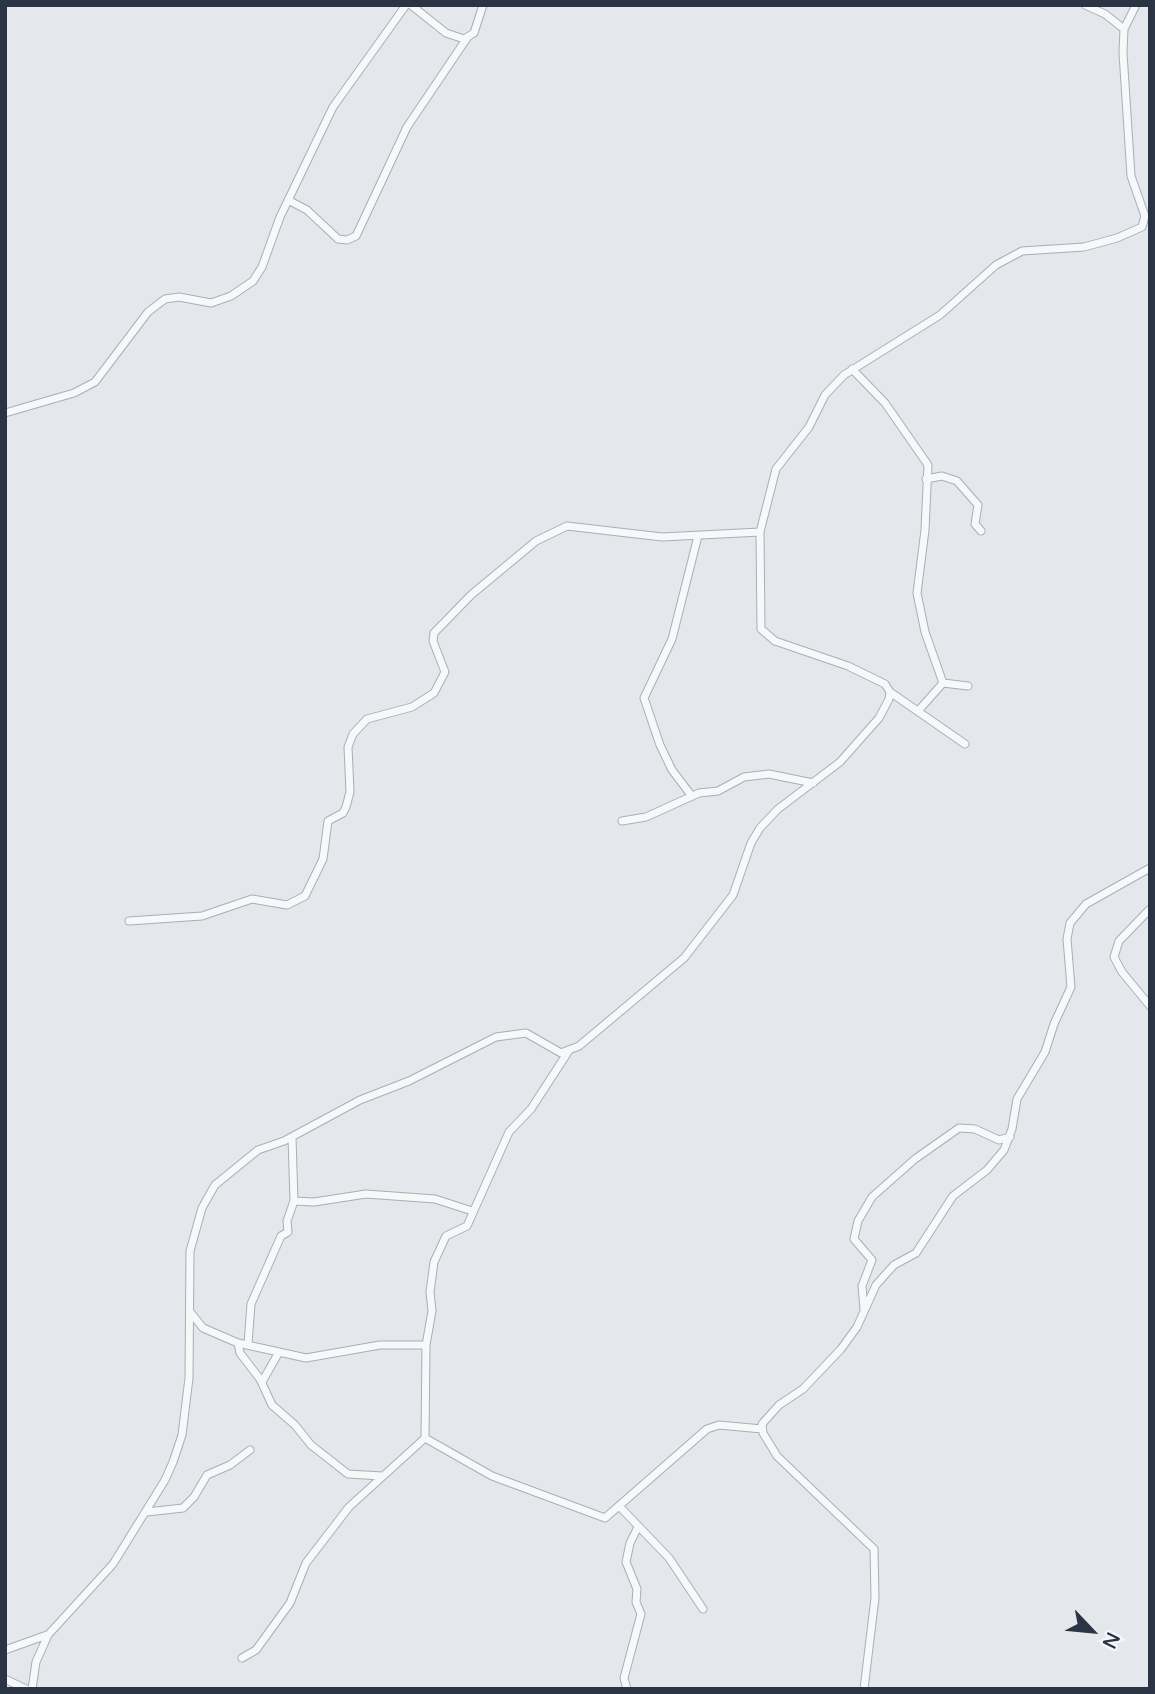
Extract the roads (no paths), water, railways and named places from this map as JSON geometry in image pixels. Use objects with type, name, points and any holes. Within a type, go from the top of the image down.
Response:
[{"type":"street","points":[[5,413],[74,393],[95,382],[145,314],[165,299],[179,298],[211,303],[223,300],[247,286],[262,267],[288,200],[333,107],[408,5],[446,33],[467,38]]},
{"type":"street","points":[[288,200],[307,210],[338,239],[344,241],[356,236],[407,127],[477,27],[483,5]]},
{"type":"street","points":[[1084,5],[1105,14],[1124,29]]},
{"type":"street","points":[[965,744],[890,692],[880,680],[823,656],[784,644],[763,632],[758,621],[763,565],[760,532],[779,463],[809,428],[830,390],[852,369],[940,314],[996,265],[1015,254],[1093,245],[1129,233],[1143,225],[1145,216],[1133,184],[1129,148],[1124,29],[1136,5]]},
{"type":"street","points":[[852,369],[885,403],[928,465],[927,514],[918,598],[925,632],[943,683]]},
{"type":"street","points":[[926,479],[947,477],[957,481],[977,502],[975,524],[981,531]]},
{"type":"street","points":[[129,921],[202,916],[252,899],[287,905],[305,896],[323,859],[328,821],[344,811],[350,792],[348,747],[353,734],[368,719],[412,707],[434,692],[445,672],[433,641],[434,633],[471,595],[526,548],[568,526],[662,537],[760,532]]},
{"type":"street","points":[[691,795],[672,770],[643,698],[672,639],[698,536]]},
{"type":"street","points":[[943,683],[968,685]]},
{"type":"street","points":[[919,710],[943,683]]},
{"type":"street","points":[[242,1658],[256,1650],[293,1599],[301,1571],[349,1507],[425,1438],[426,1345],[432,1311],[430,1292],[434,1262],[443,1239],[465,1228],[509,1132],[531,1109],[568,1052],[684,958],[733,895],[751,843],[760,828],[840,762],[879,718],[890,692]]},
{"type":"street","points":[[622,821],[646,817],[691,795],[718,791],[735,780],[757,775],[780,775],[813,783]]},
{"type":"street","points":[[762,1429],[770,1413],[803,1389],[841,1349],[883,1276],[916,1253],[953,1196],[994,1164],[1010,1137],[1017,1100],[1045,1052],[1054,1024],[1072,987],[1067,939],[1070,923],[1086,904],[1150,869]]},
{"type":"street","points":[[1150,909],[1118,941],[1114,957],[1122,972],[1150,1006]]},
{"type":"street","points":[[32,1689],[36,1662],[48,1635],[101,1580],[147,1512],[165,1480],[182,1435],[189,1378],[190,1251],[209,1193],[251,1154],[292,1137],[359,1100],[409,1081],[496,1037],[526,1033],[558,1052],[568,1052]]},
{"type":"street","points":[[864,1312],[862,1286],[872,1260],[853,1239],[858,1221],[872,1197],[915,1159],[959,1128],[975,1129],[999,1140],[1010,1137]]},
{"type":"street","points":[[248,1344],[251,1304],[281,1236],[287,1234],[287,1221],[294,1200],[292,1137]]},
{"type":"street","points":[[294,1200],[314,1202],[366,1194],[435,1199],[472,1211]]},
{"type":"street","points":[[191,1312],[203,1328],[238,1343],[312,1358],[326,1352],[380,1345],[426,1345]]},
{"type":"street","points":[[238,1343],[240,1353],[262,1382],[276,1410],[337,1467],[353,1475],[383,1476]]},
{"type":"street","points":[[262,1382],[279,1352]]},
{"type":"street","points":[[425,1438],[473,1468],[605,1518],[708,1429],[719,1425],[762,1429]]},
{"type":"street","points":[[762,1429],[777,1456],[874,1549],[875,1598],[864,1689]]},
{"type":"street","points":[[147,1512],[187,1506],[206,1475],[230,1465],[250,1450]]},
{"type":"street","points":[[620,1507],[669,1558],[703,1609]]},
{"type":"street","points":[[627,1689],[624,1678],[641,1614],[636,1602],[637,1589],[626,1562],[629,1543],[638,1527]]},
{"type":"street","points":[[5,1650],[48,1635]]},
{"type":"street","points":[[5,1679],[26,1689]]}]
